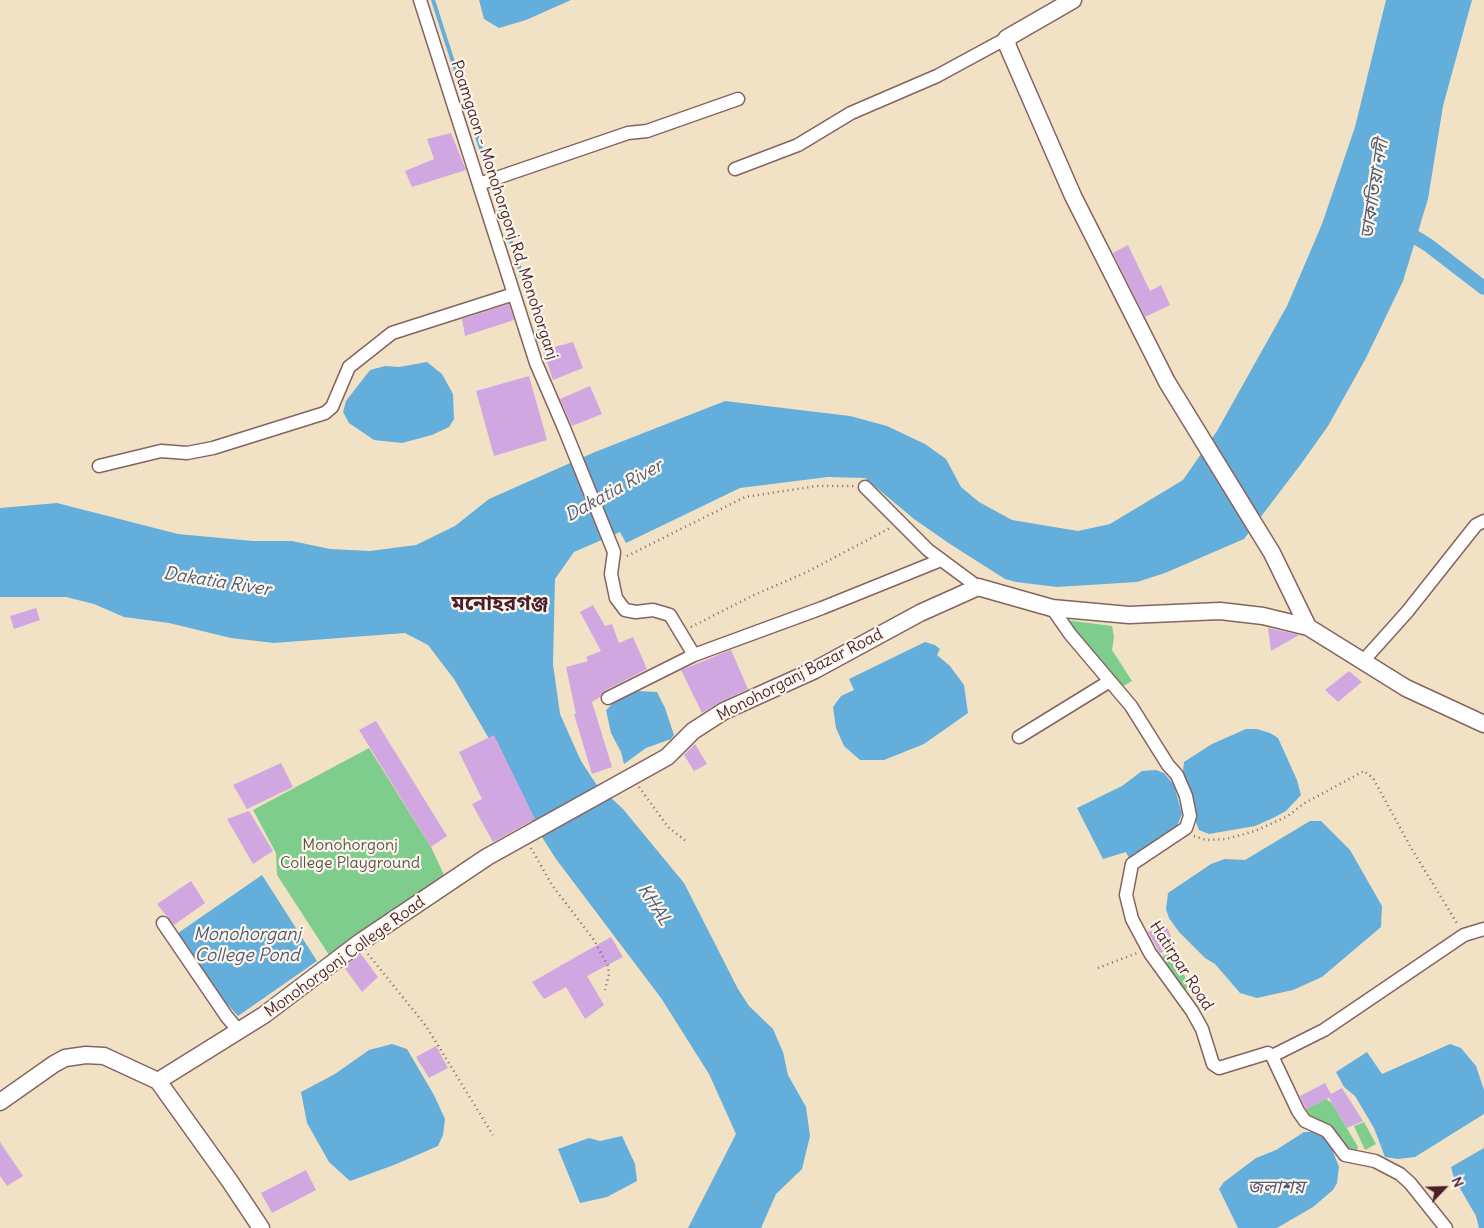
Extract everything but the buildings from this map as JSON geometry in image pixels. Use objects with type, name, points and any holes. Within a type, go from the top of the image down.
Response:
[{"type":"street","name":"Poamgaon - Monohorgonj Rd, Monohorganj","points":[[420,0],[482,183],[536,363],[564,428],[613,558]]},
{"type":"street","points":[[735,169],[798,145],[851,113],[937,76],[1073,0]]},
{"type":"street","points":[[1007,38],[1011,54],[1073,196],[1167,382],[1272,553],[1308,626]]},
{"type":"street","points":[[482,183],[628,133],[647,131],[738,99]]},
{"type":"street","points":[[99,466],[161,451],[187,453],[213,448],[326,413],[332,407],[349,367],[392,333],[514,294]]},
{"type":"street","points":[[865,487],[941,560],[978,587],[1052,608],[1129,614],[1220,612],[1263,616],[1308,626],[1406,688],[1484,724]]},
{"type":"street","points":[[1364,660],[1407,612],[1476,525],[1484,521]]},
{"type":"street","points":[[613,558],[612,590],[625,610],[636,612],[653,610],[670,615],[694,655]]},
{"type":"street","points":[[608,698],[694,655],[822,608],[941,560]]},
{"type":"street","name":"Monohorganj Bazar Road","points":[[528,834],[667,757],[693,731],[724,712],[815,670],[920,613],[978,587]]},
{"type":"street","points":[[1052,608],[1131,706],[1168,765],[1177,775],[1186,796],[1190,816],[1186,828]]},
{"type":"street","points":[[1018,737],[1110,681]]},
{"type":"street","name":"Hatirpar Road","points":[[1186,828],[1132,864],[1128,874],[1126,895],[1132,919],[1148,948],[1192,1011],[1216,1068],[1258,1055],[1268,1053],[1272,1056]]},
{"type":"street","name":"Monohorgonj College Road","points":[[158,1081],[264,1015],[359,943],[487,857],[528,834]]},
{"type":"street","points":[[162,923],[216,1003],[239,1031]]},
{"type":"street","points":[[1446,1228],[1410,1183],[1400,1174],[1375,1161],[1345,1155],[1327,1131],[1305,1121],[1298,1111],[1272,1056],[1324,1030],[1464,934],[1484,929]]},
{"type":"street","points":[[0,1102],[54,1064],[65,1058],[86,1055],[104,1056],[158,1081],[261,1228]]},
{"type":"path","points":[[613,558],[726,504],[745,497],[818,486],[865,487]]},
{"type":"path","points":[[681,632],[756,594],[805,573],[900,522]]},
{"type":"path","points":[[1186,828],[1196,837],[1206,840],[1226,839],[1256,831],[1288,816],[1303,804],[1364,771],[1373,778],[1410,846],[1464,934]]},
{"type":"path","points":[[630,776],[668,827],[686,841]]},
{"type":"path","points":[[528,834],[552,886],[594,940],[608,966],[609,974],[605,990]]},
{"type":"path","points":[[359,943],[426,1026],[493,1135]]},
{"type":"path","points":[[1098,968],[1148,948]]},
{"type":"green space","points":[[1065,620],[1112,626],[1114,637],[1112,650],[1132,681],[1118,689]]},
{"type":"green space","name":"Monohorgonj College Playground","points":[[369,748],[431,847],[445,877],[329,955],[277,875],[276,853],[253,810]]},
{"type":"green space","points":[[1168,953],[1191,985],[1184,991],[1159,959]]},
{"type":"green space","points":[[1326,1099],[1332,1103],[1358,1147],[1356,1152],[1340,1161],[1334,1149],[1306,1109]]},
{"type":"green space","points":[[1364,1122],[1376,1144],[1365,1150],[1354,1126]]},
{"type":"water","points":[[479,0],[571,0],[526,20],[499,28],[484,19]]},
{"type":"water","points":[[1386,0],[1472,0],[1443,106],[1428,199],[1403,281],[1366,358],[1328,426],[1244,539],[1165,573],[1137,582],[1057,587],[1016,582],[1005,579],[950,544],[914,519],[865,478],[828,477],[740,488],[626,543],[620,532],[574,552],[555,579],[553,664],[560,714],[581,761],[596,784],[623,809],[684,883],[738,989],[749,1006],[773,1029],[783,1052],[788,1075],[806,1107],[810,1136],[802,1169],[776,1194],[761,1228],[688,1228],[736,1134],[709,1074],[661,998],[556,859],[533,823],[501,759],[454,679],[428,645],[405,633],[274,643],[231,638],[169,623],[124,617],[94,604],[66,597],[0,597],[0,508],[57,503],[178,534],[253,541],[292,541],[330,549],[370,551],[416,545],[455,526],[489,499],[595,452],[725,401],[850,416],[887,426],[925,444],[946,459],[961,487],[979,502],[1012,520],[1078,531],[1110,524],[1183,480],[1217,431],[1287,306],[1322,224],[1355,127]]},
{"type":"water","points":[[427,362],[442,374],[453,394],[454,419],[449,427],[432,435],[402,443],[374,440],[349,423],[343,412],[346,401],[370,370],[385,366],[399,367]]},
{"type":"water","points":[[925,642],[935,645],[940,649],[937,655],[950,666],[964,685],[968,713],[924,744],[884,760],[860,760],[844,746],[836,728],[833,707],[841,696],[854,690],[849,679]]},
{"type":"water","points":[[638,691],[657,692],[665,708],[674,735],[671,739],[646,748],[624,764],[621,752],[611,733],[606,710],[619,698]]},
{"type":"water","points":[[1246,729],[1257,729],[1278,738],[1297,780],[1301,795],[1286,811],[1255,826],[1209,834],[1199,830],[1195,820],[1194,804],[1183,771],[1184,762],[1212,744]]},
{"type":"water","points":[[1156,770],[1164,773],[1174,785],[1182,814],[1176,829],[1129,858],[1126,852],[1103,859],[1077,808],[1122,786],[1142,771]]},
{"type":"water","points":[[1310,821],[1321,821],[1350,850],[1382,906],[1381,927],[1322,977],[1293,990],[1257,998],[1240,993],[1215,964],[1205,958],[1179,932],[1169,918],[1166,909],[1168,893],[1211,864],[1225,859],[1245,860]]},
{"type":"water","name":"Monohorganj College Pond","points":[[262,875],[317,961],[238,1016],[220,996],[178,933]]},
{"type":"water","points":[[392,1044],[407,1049],[434,1095],[445,1119],[443,1135],[438,1146],[350,1181],[329,1162],[307,1123],[301,1092],[335,1074],[369,1050]]},
{"type":"water","points":[[1450,1044],[1461,1048],[1476,1066],[1484,1090],[1484,1114],[1415,1157],[1398,1159],[1385,1157],[1374,1128],[1355,1096],[1344,1087],[1336,1072],[1367,1052],[1382,1074]]},
{"type":"water","name":"জলাশয়","points":[[1304,1132],[1314,1132],[1325,1138],[1332,1149],[1339,1167],[1337,1183],[1333,1190],[1313,1207],[1277,1228],[1238,1228],[1219,1189],[1224,1182],[1256,1158],[1276,1150]]},
{"type":"water","points":[[622,1136],[635,1164],[637,1181],[607,1197],[580,1203],[558,1149],[589,1138],[600,1141]]},
{"type":"water","points":[[1484,1148],[1484,1228],[1479,1228],[1476,1216],[1454,1178],[1451,1167]]},
{"type":"waterway","points":[[433,0],[542,338]]},
{"type":"waterway","points":[[1400,228],[1428,245],[1484,288]]},
{"type":"district","name":"মনোহরগঞ্জ","points":[[500,604]]},
{"type":"water label","name":"ডাকাতিয়া নদী","points":[[1375,189]]},
{"type":"water label","name":"Dakatia River","points":[[614,491]]},
{"type":"water label","name":"Dakatia River","points":[[217,582]]},
{"type":"water label","name":"KHAL","points":[[654,905]]}]
